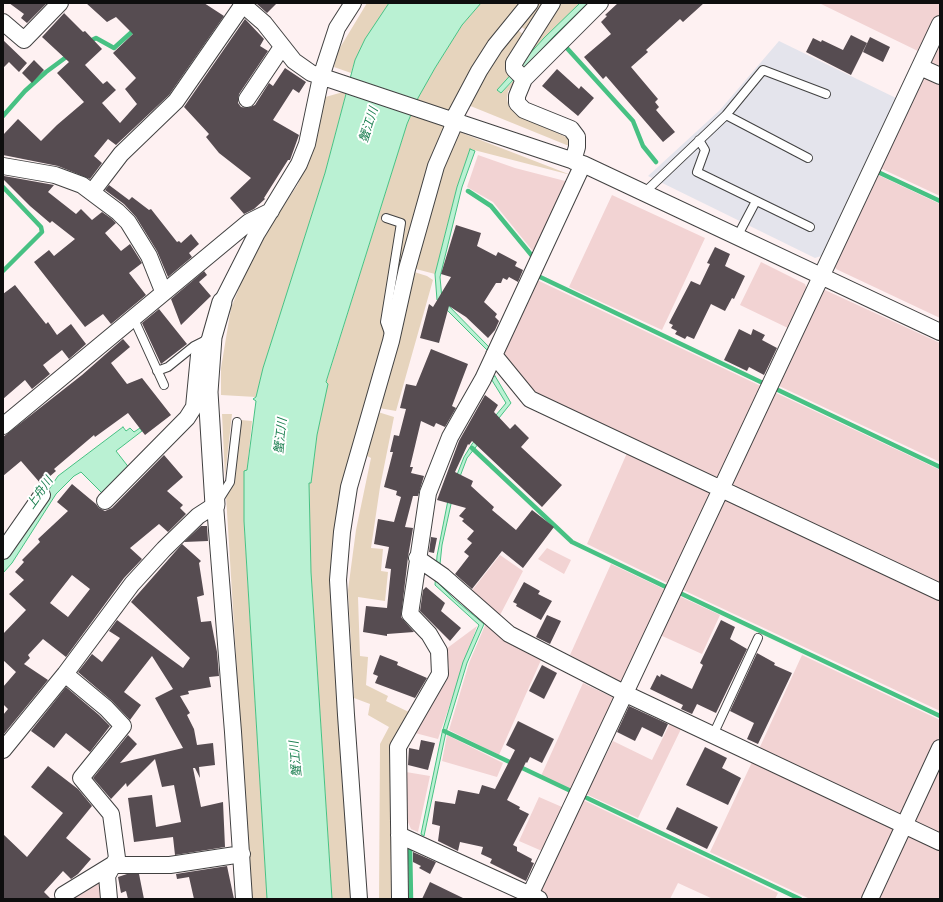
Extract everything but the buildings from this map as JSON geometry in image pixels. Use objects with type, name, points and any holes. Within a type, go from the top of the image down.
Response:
[{"type":"street","points":[[3,22],[24,40],[60,3]]},
{"type":"street","points":[[92,192],[121,154],[176,101],[243,3],[264,23],[294,61],[311,73],[578,163],[940,332]]},
{"type":"street","points":[[244,899],[208,392],[212,337],[222,302],[257,233],[299,164],[307,144],[326,78],[337,28],[353,3]]},
{"type":"street","points":[[359,899],[338,580],[342,532],[349,488],[391,341],[428,191],[452,129],[450,119],[495,46],[530,3]]},
{"type":"street","points":[[400,899],[398,747],[440,674],[440,651],[429,634],[410,614],[428,493],[450,437],[483,379],[578,163],[577,137],[571,130],[524,110],[517,103],[519,75],[514,63],[552,3]]},
{"type":"street","points":[[519,75],[600,3]]},
{"type":"street","points":[[399,835],[532,898],[821,276],[940,24]]},
{"type":"street","points":[[247,99],[282,47]]},
{"type":"street","points":[[920,67],[940,76]]},
{"type":"street","points":[[4,166],[55,175],[82,185],[92,192],[128,222],[149,256],[164,291]]},
{"type":"street","points":[[3,426],[249,222],[271,211]]},
{"type":"street","points":[[105,501],[187,418],[194,407],[199,355],[212,337]]},
{"type":"street","points":[[494,355],[530,399],[940,592]]},
{"type":"street","points":[[3,551],[42,495]]},
{"type":"street","points":[[3,750],[65,674],[132,584],[164,549],[198,516],[215,505]]},
{"type":"street","points":[[418,558],[437,572],[509,634],[626,694],[940,842]]},
{"type":"street","points":[[65,674],[106,708],[123,726],[81,778],[110,814],[117,858],[107,876],[109,899]]},
{"type":"street","points":[[870,899],[940,748]]},
{"type":"street","points":[[63,895],[112,865],[170,865],[242,854]]},
{"type":"lane","points":[[644,193],[726,115],[763,70],[826,94]]},
{"type":"lane","points":[[726,115],[808,158]]},
{"type":"lane","points":[[699,140],[705,150],[697,172],[810,227]]},
{"type":"lane","points":[[737,236],[756,201]]},
{"type":"lane","points":[[386,218],[401,223],[385,322],[391,341]]},
{"type":"lane","points":[[133,317],[164,385]]},
{"type":"lane","points":[[157,370],[168,367],[194,346],[212,337]]},
{"type":"lane","points":[[215,505],[230,482],[237,422]]},
{"type":"lane","points":[[713,735],[758,638]]},
{"type":"shaded area","points":[[367,3],[389,3],[365,39],[355,60],[351,73],[334,67],[338,51]]},
{"type":"shaded area","points":[[481,3],[526,3],[454,110],[343,498],[354,899],[332,899],[311,572],[309,483],[311,482],[326,383],[407,124],[418,98],[435,68],[462,25]]},
{"type":"shaded area","points":[[537,3],[548,3],[529,32],[517,24]]},
{"type":"shaded area","points":[[557,3],[580,3],[520,65]]},
{"type":"shaded area","points":[[819,3],[940,3],[940,15],[922,53]]},
{"type":"shaded area","points":[[515,28],[527,37],[510,63],[508,74],[510,76],[501,93],[514,80],[517,82],[508,91],[507,99],[509,107],[515,113],[568,138],[570,142],[569,146],[468,105],[477,84]]},
{"type":"shaded area","points":[[940,38],[940,68],[931,64],[929,60]]},
{"type":"shaded area","points":[[779,41],[898,99],[827,254],[815,258],[648,176],[720,110]]},
{"type":"shaded area","points":[[926,77],[940,84],[940,196],[880,168],[922,78]]},
{"type":"shaded area","points":[[343,92],[346,93],[325,173],[263,368],[256,397],[221,395],[221,368],[231,308],[246,271],[273,222],[298,184],[312,149],[322,98]]},
{"type":"shaded area","points":[[457,131],[571,175],[470,149],[457,187],[435,274],[412,268],[433,194]]},
{"type":"shaded area","points":[[478,155],[515,168],[569,182],[536,255],[493,202],[467,187]]},
{"type":"shaded area","points":[[876,174],[940,204],[940,318],[836,269],[834,264]]},
{"type":"shaded area","points":[[612,195],[705,238],[662,330],[569,287]]},
{"type":"shaded area","points":[[761,262],[805,284],[808,292],[790,329],[740,305]]},
{"type":"shaded area","points":[[411,271],[427,276],[433,280],[396,411],[379,408]]},
{"type":"shaded area","points":[[535,279],[765,388],[717,479],[539,398],[501,352]]},
{"type":"shaded area","points":[[825,290],[940,343],[940,462],[777,385],[821,291]]},
{"type":"shaded area","points":[[774,392],[940,470],[940,585],[735,488],[732,481]]},
{"type":"shaded area","points":[[378,412],[394,417],[380,487],[371,548],[383,549],[381,571],[388,572],[385,601],[358,597],[360,656],[368,657],[366,685],[388,696],[386,701],[413,714],[395,745],[396,899],[379,899],[380,744],[389,727],[368,715],[370,704],[354,698],[348,590],[356,530],[371,458],[367,456]]},
{"type":"shaded area","points":[[222,414],[232,414],[225,477]]},
{"type":"shaded area","points":[[241,420],[252,421],[247,471],[244,471],[244,521],[267,899],[251,899],[226,496],[233,484]]},
{"type":"shaded area","points":[[627,453],[708,491],[711,498],[671,585],[587,544]]},
{"type":"shaded area","points":[[726,499],[940,600],[940,711],[681,589],[723,501]]},
{"type":"shaded area","points":[[547,548],[571,560],[564,574],[538,559]]},
{"type":"shaded area","points":[[500,555],[523,571],[499,617],[470,593]]},
{"type":"shaded area","points":[[611,564],[668,591],[621,683],[570,655]]},
{"type":"shaded area","points":[[679,596],[720,615],[702,654],[660,635]]},
{"type":"shaded area","points":[[486,623],[507,641],[541,660],[499,755],[449,730],[469,663]]},
{"type":"shaded area","points":[[477,626],[438,739],[415,733],[447,680],[449,668],[446,649]]},
{"type":"shaded area","points":[[802,655],[940,720],[940,736],[904,813],[901,815],[759,749]]},
{"type":"shaded area","points":[[583,683],[614,698],[574,791],[541,776]]},
{"type":"shaded area","points":[[670,723],[681,729],[638,818],[586,794],[613,741],[652,760]]},
{"type":"shaded area","points":[[447,735],[503,763],[497,777],[442,761]]},
{"type":"shaded area","points":[[753,760],[894,828],[863,899],[810,899],[710,852]]},
{"type":"shaded area","points":[[940,760],[940,835],[916,824],[914,817]]},
{"type":"shaded area","points":[[406,772],[430,776],[418,832],[411,829],[408,822]]},
{"type":"shaded area","points":[[539,797],[562,807],[542,851],[519,841]]},
{"type":"shaded area","points":[[583,800],[778,893],[775,899],[713,899],[678,883],[670,899],[551,899],[542,895],[539,888]]},
{"type":"shaded area","points":[[910,836],[940,850],[940,899],[877,899],[906,837]]},
{"type":"shaded area","points":[[104,873],[107,899],[64,899]]},
{"type":"water","name":"蟹江川","points":[[389,3],[481,3],[462,25],[435,68],[418,98],[407,124],[326,382],[328,384],[317,435],[311,483],[309,483],[311,572],[332,899],[267,899],[244,521],[244,471],[247,470],[256,401],[253,399],[256,397],[263,368],[325,173],[355,60],[365,39]]},
{"type":"water","points":[[580,3],[588,3],[555,35],[501,93],[497,90],[544,38]]},
{"type":"water","points":[[470,149],[475,151],[462,187],[440,277],[442,299],[489,347],[487,350],[437,300],[435,274],[457,187]]},
{"type":"water","points":[[495,376],[511,403],[467,458],[453,495],[442,545],[438,583],[454,599],[484,624],[467,663],[446,732],[424,836],[421,834],[442,733],[463,662],[479,625],[435,585],[437,556],[449,495],[464,457],[472,444],[506,403],[490,377]]},
{"type":"water","points":[[123,427],[126,431],[130,428],[134,432],[140,428],[142,431],[116,451],[130,469],[104,495],[81,472],[74,476],[56,494],[12,563],[3,573],[3,559],[58,476]]},
{"type":"waterway","points":[[88,42],[96,38],[114,48],[135,29]]},
{"type":"waterway","points":[[565,46],[633,121],[643,146],[656,162]]},
{"type":"waterway","points":[[3,116],[25,91],[46,72],[69,55]]},
{"type":"waterway","points":[[880,173],[940,201]]},
{"type":"waterway","points":[[3,187],[41,227],[42,232],[3,271]]},
{"type":"waterway","points":[[468,191],[491,206],[533,257]]},
{"type":"waterway","points":[[538,276],[765,384]]},
{"type":"waterway","points":[[778,390],[940,467]]},
{"type":"waterway","points":[[472,448],[572,542],[668,588]]},
{"type":"waterway","points":[[682,594],[940,716]]},
{"type":"waterway","points":[[444,731],[573,792]]},
{"type":"waterway","points":[[587,798],[800,899]]},
{"type":"waterway","points":[[410,845],[411,899]]},
{"type":"water label","name":"上舟川","points":[[40,493]]}]
